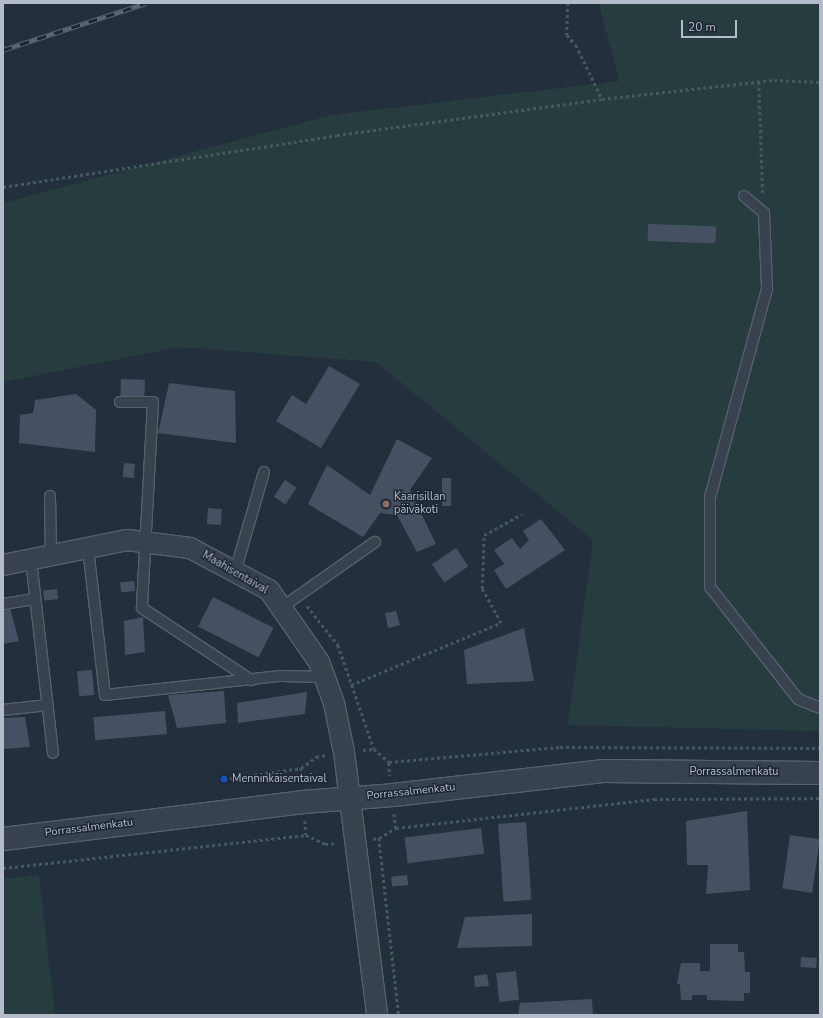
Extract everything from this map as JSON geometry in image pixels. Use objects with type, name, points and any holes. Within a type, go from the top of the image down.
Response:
[{"type":"street","name":"Maahisentaival","points":[[3,565],[127,540],[190,548],[269,590],[319,662],[325,677],[334,703],[344,752],[348,799]]},
{"type":"street","name":"Porrassalmenkatu","points":[[3,839],[303,802],[348,799],[603,771],[820,773]]},
{"type":"street","points":[[348,799],[377,1015]]},
{"type":"lane","points":[[744,196],[764,213],[768,289],[710,497],[710,588],[798,699],[820,708]]},
{"type":"lane","points":[[120,402],[153,402],[142,608],[251,680]]},
{"type":"lane","points":[[235,572],[264,472]]},
{"type":"lane","points":[[50,496],[51,556]]},
{"type":"lane","points":[[281,608],[375,542]]},
{"type":"lane","points":[[88,548],[105,695],[280,676],[325,677]]},
{"type":"lane","points":[[31,560],[53,753]]},
{"type":"lane","points":[[3,604],[35,599]]},
{"type":"lane","points":[[3,710],[48,705]]},
{"type":"path","points":[[568,3],[567,35],[576,45],[602,99]]},
{"type":"path","points":[[759,82],[764,213]]},
{"type":"path","points":[[3,187],[337,135],[602,99],[759,82],[820,82]]},
{"type":"path","points":[[351,685],[501,623],[482,590],[484,534],[522,514]]},
{"type":"path","points":[[298,596],[338,645],[374,749],[389,762],[560,747],[820,748]]},
{"type":"path","points":[[224,779],[301,768],[316,757],[374,749]]},
{"type":"path","points":[[3,868],[306,836],[325,844],[354,841],[379,838],[396,828],[654,799],[820,798]]},
{"type":"path","points":[[379,838],[399,1015]]},
{"type":"green space","points":[[599,3],[820,3],[820,731],[568,725],[593,540],[376,362],[180,347],[3,382],[3,203],[332,115],[619,81]]},
{"type":"green space","points":[[39,875],[55,1015],[3,1015],[3,879]]},
{"type":"building","points":[[648,224],[716,226],[715,243],[647,241]]},
{"type":"building","points":[[329,366],[360,384],[321,448],[276,421],[292,395],[306,404]]},
{"type":"building","points":[[121,379],[145,380],[144,397],[120,396]]},
{"type":"building","points":[[169,383],[235,391],[236,443],[158,433]]},
{"type":"building","points":[[76,394],[96,410],[95,452],[19,443],[20,415],[33,413],[35,400]]},
{"type":"building","points":[[397,439],[432,458],[410,490],[436,544],[417,552],[397,515],[380,513],[363,537],[308,504],[327,465],[370,495]]},
{"type":"building","points":[[124,463],[135,464],[134,478],[123,477]]},
{"type":"building","points":[[442,478],[451,478],[451,506],[442,506]]},
{"type":"building","points":[[285,480],[297,488],[285,504],[274,497]]},
{"type":"building","points":[[208,508],[222,509],[221,525],[207,524]]},
{"type":"building","points":[[541,519],[565,550],[506,589],[494,570],[504,564],[494,550],[512,538],[520,549],[529,540],[523,531]]},
{"type":"building","points":[[456,548],[468,566],[444,582],[432,564]]},
{"type":"building","points":[[134,581],[135,591],[121,592],[120,582]]},
{"type":"building","points":[[57,589],[58,599],[44,600],[43,590]]},
{"type":"building","points":[[213,597],[274,628],[259,657],[198,626]]},
{"type":"building","points":[[10,608],[19,641],[3,644],[3,610]]},
{"type":"building","points":[[396,611],[400,625],[388,628],[385,613]]},
{"type":"building","points":[[143,617],[145,652],[125,655],[124,621]]},
{"type":"building","points":[[524,628],[534,681],[467,684],[464,650]]},
{"type":"building","points":[[92,670],[94,695],[79,696],[77,671]]},
{"type":"building","points":[[224,691],[226,723],[177,728],[168,695]]},
{"type":"building","points":[[307,692],[305,714],[238,723],[237,703]]},
{"type":"building","points":[[165,711],[167,734],[95,740],[93,717]]},
{"type":"building","points":[[25,717],[30,747],[3,749],[3,718]]},
{"type":"building","points":[[747,811],[750,890],[706,894],[708,865],[687,865],[686,821]]},
{"type":"building","points":[[526,822],[531,900],[504,902],[498,824]]},
{"type":"building","points":[[481,828],[484,854],[408,863],[405,837]]},
{"type":"building","points":[[790,835],[820,839],[812,893],[782,888]]},
{"type":"building","points":[[407,875],[408,885],[392,887],[391,877]]},
{"type":"building","points":[[532,914],[532,946],[457,948],[465,917]]},
{"type":"building","points":[[710,944],[738,944],[738,952],[744,952],[745,972],[750,972],[750,993],[744,993],[744,1001],[707,1000],[707,995],[692,995],[692,1000],[681,1000],[680,984],[677,984],[681,963],[700,963],[700,971],[710,971]]},
{"type":"building","points":[[801,957],[817,958],[816,968],[800,967]]},
{"type":"building","points":[[516,971],[519,1000],[499,1002],[496,973]]},
{"type":"building","points":[[487,974],[489,986],[475,987],[474,976]]},
{"type":"building","points":[[592,999],[593,1015],[518,1015],[520,1003]]},
{"type":"railway","points":[[3,50],[146,3]]},
{"type":"place","name":"Kaarisillan päiväkoti","points":[[386,504]]},
{"type":"place","name":"Menninkäisentaival","points":[[224,779]]}]
